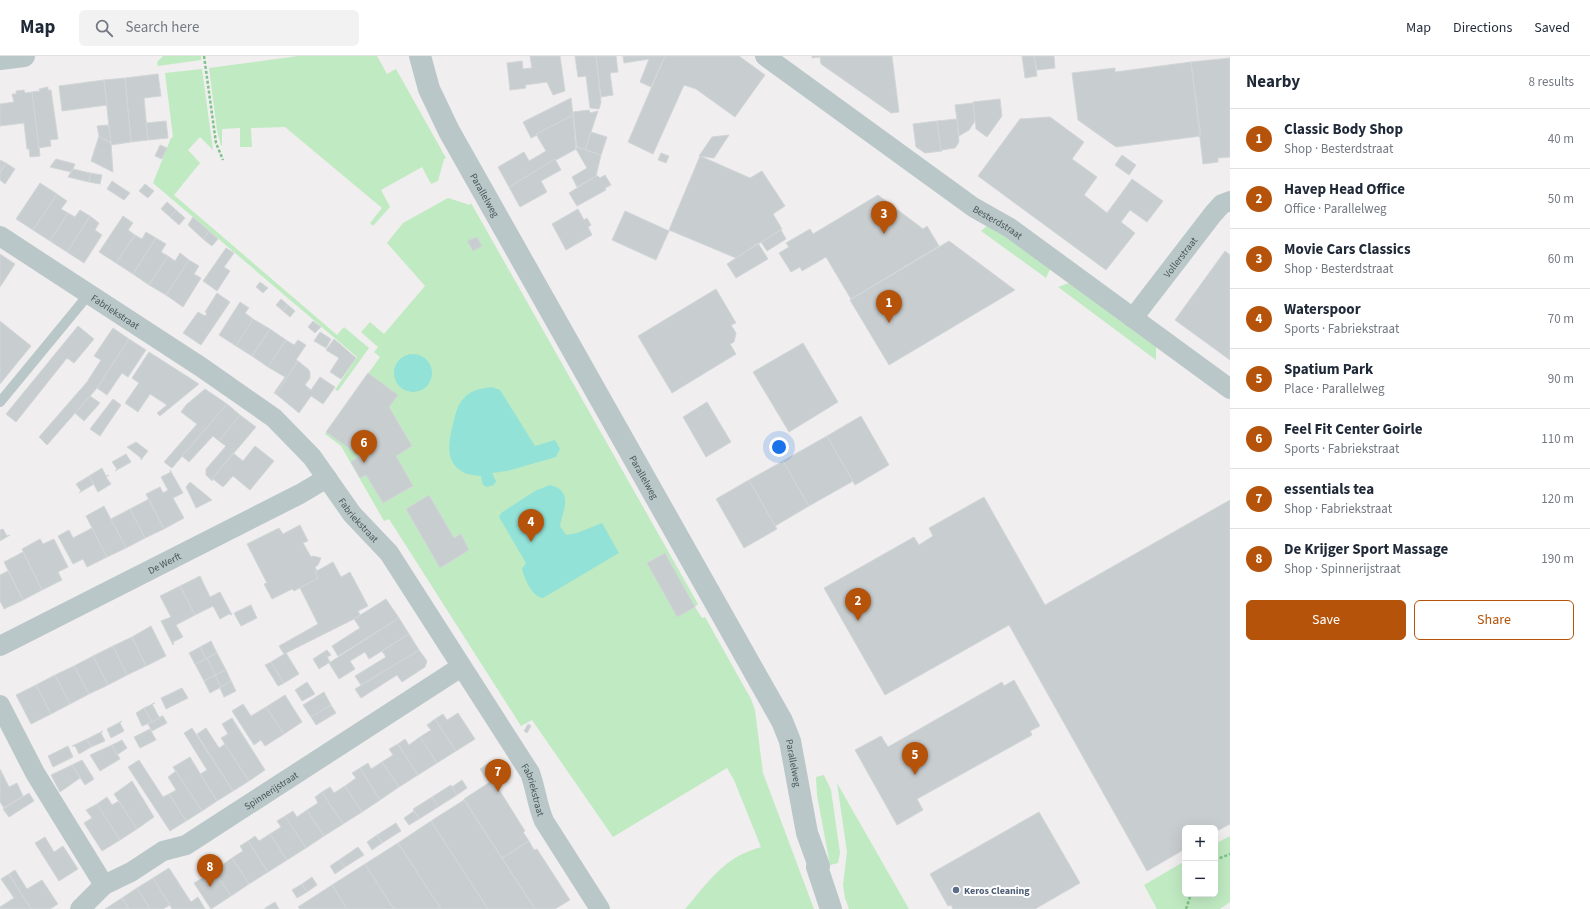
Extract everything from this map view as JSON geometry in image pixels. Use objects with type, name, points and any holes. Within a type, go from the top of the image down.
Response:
[{"type":"street","points":[[0,59],[24,56]]},
{"type":"street","name":"Parallelweg","points":[[420,56],[429,89],[449,131],[782,721],[790,741],[807,833],[819,866],[817,867],[831,909]]},
{"type":"street","name":"Besterdstraat","points":[[765,56],[973,207],[1010,228],[1230,389]]},
{"type":"street","name":"Vollerstraat","points":[[1133,318],[1213,214],[1222,204],[1230,201]]},
{"type":"street","name":"Fabriekstraat","points":[[0,236],[201,367],[274,418],[312,457],[352,514],[389,552],[530,773],[535,786],[538,808],[544,821],[600,909]]},
{"type":"street","name":"De Werft","points":[[0,646],[300,494],[327,478]]},
{"type":"street","name":"Spinnerijstraat","points":[[80,909],[104,885],[131,872],[163,851],[186,845],[461,667]]},
{"type":"street","points":[[0,705],[35,773],[104,885]]},
{"type":"lane","points":[[0,402],[89,294]]},
{"type":"path","points":[[204,56],[216,143],[223,160]]},
{"type":"path","points":[[1218,859],[1230,854]]},
{"type":"path","points":[[1186,909],[1190,897]]},
{"type":"green space","points":[[163,56],[201,56],[201,60],[158,66],[157,62]]},
{"type":"green space","points":[[298,56],[377,56],[387,74],[396,69],[446,158],[444,159],[438,181],[431,184],[422,167],[381,190],[390,207],[373,226],[370,223],[382,208],[285,127],[251,128],[252,147],[240,147],[240,128],[222,129],[221,146],[217,130],[209,68]]},
{"type":"green space","points":[[202,69],[213,150],[200,137],[188,150],[200,163],[174,195],[337,335],[344,327],[369,348],[338,391],[335,390],[357,357],[153,183],[171,138],[173,137],[165,73]]},
{"type":"green space","points":[[448,198],[470,205],[471,203],[698,604],[695,607],[702,618],[705,617],[751,699],[755,710],[763,773],[814,909],[685,909],[708,882],[728,863],[751,850],[761,847],[734,780],[727,768],[613,837],[532,720],[521,726],[389,519],[384,521],[341,446],[325,434],[380,357],[374,352],[378,347],[361,332],[370,322],[384,334],[425,286],[387,243],[403,223]]},
{"type":"green space","points":[[987,226],[998,231],[1050,269],[1046,278],[981,231]]},
{"type":"green space","points":[[1069,283],[1156,347],[1156,360],[1058,287]]},
{"type":"green space","points":[[824,775],[831,790],[840,853],[838,863],[830,865],[817,795],[816,777]]},
{"type":"green space","points":[[837,783],[909,909],[849,909],[845,898],[843,885],[847,852]]},
{"type":"green space","points":[[1230,836],[1230,902],[1220,909],[1157,909],[1144,885],[1182,863],[1182,897],[1218,897],[1218,842]]},
{"type":"water","points":[[413,354],[426,360],[432,373],[426,386],[413,392],[400,386],[394,373],[400,360]]},
{"type":"water","points":[[492,387],[500,390],[535,446],[555,440],[560,449],[556,457],[507,471],[492,473],[496,481],[494,485],[487,487],[483,485],[481,476],[467,474],[457,468],[450,457],[449,444],[457,409],[461,402],[471,392]]},
{"type":"water","points":[[550,485],[557,488],[565,496],[560,526],[566,535],[577,533],[602,523],[619,553],[543,598],[539,597],[532,591],[527,582],[522,569],[526,563],[499,517],[501,513],[535,491]]},
{"type":"building","points":[[530,56],[560,56],[565,91],[553,95],[547,82],[525,85],[526,88],[510,90],[507,63],[522,61],[523,69],[532,68]]},
{"type":"building","points":[[575,56],[596,56],[601,102],[599,109],[590,108],[586,76],[578,77]]},
{"type":"building","points":[[596,56],[616,56],[618,72],[610,73],[613,95],[601,97]]},
{"type":"building","points":[[623,56],[665,56],[651,87],[640,82],[649,59],[624,63]]},
{"type":"building","points":[[665,56],[739,56],[765,75],[735,117],[696,89],[684,85],[653,154],[628,142]]},
{"type":"building","points":[[812,56],[892,56],[899,112],[891,113],[821,64],[820,57],[812,58]]},
{"type":"building","points":[[1022,56],[1034,56],[1037,76],[1025,78]]},
{"type":"building","points":[[1034,56],[1054,56],[1055,68],[1037,70]]},
{"type":"building","points":[[1230,58],[1230,157],[1218,158],[1218,162],[1203,164],[1191,62]]},
{"type":"building","points":[[1191,62],[1201,136],[1116,147],[1078,120],[1072,73],[1115,68],[1115,72]]},
{"type":"building","points":[[158,74],[161,96],[144,98],[148,140],[131,142],[125,78]]},
{"type":"building","points":[[125,78],[131,142],[111,145],[104,80]]},
{"type":"building","points":[[104,80],[107,105],[62,111],[59,86]]},
{"type":"building","points":[[48,87],[48,90],[51,90],[58,139],[50,140],[51,146],[39,148],[32,92],[40,91],[39,89]]},
{"type":"building","points":[[24,90],[25,93],[32,92],[40,156],[30,157],[29,149],[27,149],[24,123],[0,126],[0,104],[14,102],[12,94],[16,94],[16,91]]},
{"type":"building","points":[[571,98],[573,115],[531,138],[523,122]]},
{"type":"building","points":[[1000,99],[1002,116],[987,137],[976,129],[973,102]]},
{"type":"building","points":[[973,103],[975,121],[969,130],[959,136],[955,105]]},
{"type":"building","points":[[589,110],[590,113],[598,111],[585,150],[577,147],[573,112]]},
{"type":"building","points":[[573,115],[576,149],[556,160],[555,159],[509,187],[498,167],[524,152],[529,161],[546,151],[536,134]]},
{"type":"building","points":[[1050,117],[1084,142],[1072,159],[1097,177],[1084,195],[1107,213],[1132,179],[1163,201],[1147,222],[1130,210],[1121,222],[1135,233],[1106,270],[978,176],[1020,119]]},
{"type":"building","points":[[957,119],[959,142],[955,148],[941,150],[937,121]]},
{"type":"building","points":[[166,121],[168,138],[148,140],[146,123]]},
{"type":"building","points":[[937,121],[942,151],[925,153],[916,147],[913,124]]},
{"type":"building","points":[[109,125],[111,143],[99,136],[97,126]]},
{"type":"building","points":[[591,132],[607,137],[601,155],[585,150]]},
{"type":"building","points":[[729,135],[714,158],[699,156],[712,137]]},
{"type":"building","points":[[99,136],[111,143],[113,172],[91,161]]},
{"type":"building","points":[[160,145],[167,148],[162,159],[155,156]]},
{"type":"building","points":[[577,147],[601,155],[596,176],[577,187],[572,177],[587,168],[575,148]]},
{"type":"building","points":[[661,153],[669,156],[666,163],[658,160]]},
{"type":"building","points":[[1122,155],[1136,165],[1129,175],[1115,165]]},
{"type":"building","points":[[700,156],[750,178],[762,171],[785,206],[773,214],[782,229],[736,258],[669,230]]},
{"type":"building","points":[[56,159],[75,164],[71,172],[50,167]]},
{"type":"building","points":[[555,159],[561,170],[541,181],[547,192],[520,207],[509,187]]},
{"type":"building","points":[[0,160],[6,163],[0,173]]},
{"type":"building","points":[[6,163],[15,169],[5,184],[0,180],[0,173]]},
{"type":"building","points":[[73,169],[90,173],[89,182],[68,177]]},
{"type":"building","points":[[90,173],[102,175],[100,184],[89,182]]},
{"type":"building","points":[[605,175],[611,185],[605,188],[606,190],[577,206],[569,193],[596,176],[600,178]]},
{"type":"building","points":[[112,181],[130,193],[124,200],[107,189]]},
{"type":"building","points":[[40,183],[57,194],[33,230],[16,219]]},
{"type":"building","points":[[145,184],[154,191],[148,198],[139,191]]},
{"type":"building","points":[[57,194],[67,201],[61,209],[68,213],[50,241],[33,230]]},
{"type":"building","points":[[878,195],[923,229],[927,226],[939,246],[851,299],[826,257],[802,271],[800,267],[791,272],[779,253],[789,247],[786,243],[810,229],[813,234]]},
{"type":"building","points":[[167,202],[176,210],[170,217],[161,209]]},
{"type":"building","points":[[578,209],[584,220],[587,218],[591,225],[588,227],[592,235],[566,250],[552,224]]},
{"type":"building","points":[[80,210],[90,216],[67,252],[50,241],[68,213],[75,217]]},
{"type":"building","points":[[176,210],[185,218],[179,225],[170,217]]},
{"type":"building","points":[[625,211],[669,231],[656,260],[612,240]]},
{"type":"building","points":[[90,216],[99,223],[95,230],[102,235],[84,263],[67,252]]},
{"type":"building","points":[[123,216],[133,223],[128,230],[135,235],[116,263],[99,252]]},
{"type":"building","points":[[193,217],[209,231],[203,239],[188,225]]},
{"type":"building","points":[[781,230],[786,239],[767,251],[761,242]]},
{"type":"building","points":[[209,231],[218,239],[212,246],[203,239]]},
{"type":"building","points":[[146,232],[156,238],[133,274],[116,263],[135,235],[142,239]]},
{"type":"building","points":[[477,237],[482,246],[473,251],[467,241]]},
{"type":"building","points":[[156,238],[166,244],[161,252],[168,256],[149,285],[133,274]]},
{"type":"building","points":[[949,241],[1015,290],[889,365],[850,300]]},
{"type":"building","points":[[758,243],[768,259],[736,278],[727,264]]},
{"type":"building","points":[[226,248],[234,253],[224,267],[230,271],[217,291],[203,281]]},
{"type":"building","points":[[1225,251],[1230,255],[1230,360],[1175,320]]},
{"type":"building","points":[[180,253],[189,260],[166,295],[149,285],[168,256],[175,261]]},
{"type":"building","points":[[0,254],[15,264],[0,287]]},
{"type":"building","points":[[189,260],[199,266],[194,274],[201,278],[183,307],[166,295]]},
{"type":"building","points":[[260,282],[268,288],[263,293],[256,287]]},
{"type":"building","points":[[716,289],[736,323],[731,325],[736,333],[734,342],[730,344],[736,354],[672,393],[638,336]]},
{"type":"building","points":[[217,293],[230,302],[201,345],[183,333],[198,312],[205,316],[207,313],[205,312]]},
{"type":"building","points":[[281,299],[288,305],[283,311],[276,305]]},
{"type":"building","points":[[240,302],[249,308],[245,313],[253,319],[236,346],[219,335]]},
{"type":"building","points":[[288,305],[295,311],[290,317],[283,311]]},
{"type":"building","points":[[253,319],[270,329],[252,356],[236,346]]},
{"type":"building","points":[[0,321],[31,346],[0,384]]},
{"type":"building","points":[[313,321],[321,327],[315,333],[308,327]]},
{"type":"building","points":[[78,326],[94,339],[74,363],[67,358],[16,422],[6,414]]},
{"type":"building","points":[[113,328],[129,339],[97,388],[47,445],[39,437],[87,382],[101,360],[94,356]]},
{"type":"building","points":[[270,329],[286,340],[268,367],[252,356]]},
{"type":"building","points":[[320,332],[331,339],[326,348],[314,341]]},
{"type":"building","points":[[129,339],[146,350],[128,377],[122,373],[107,395],[97,388]]},
{"type":"building","points":[[334,339],[356,358],[341,379],[330,372],[339,358],[326,350]]},
{"type":"building","points":[[286,340],[294,345],[298,340],[306,345],[296,360],[298,361],[276,394],[274,393],[285,377],[268,367]]},
{"type":"building","points":[[803,343],[838,402],[789,432],[753,372]]},
{"type":"building","points":[[149,352],[199,384],[160,416],[157,413],[167,405],[150,394],[138,412],[125,403],[139,383],[132,378]]},
{"type":"building","points":[[298,361],[310,372],[310,378],[305,385],[311,390],[320,377],[335,387],[323,404],[311,396],[299,413],[276,394]]},
{"type":"building","points":[[368,373],[398,395],[389,407],[412,446],[396,456],[413,486],[383,503],[366,475],[360,478],[351,462],[358,457],[356,453],[326,432]]},
{"type":"building","points":[[205,389],[227,404],[172,468],[164,462],[197,424],[181,412],[186,405]]},
{"type":"building","points":[[90,396],[100,403],[84,421],[75,413]]},
{"type":"building","points":[[113,399],[121,405],[100,436],[90,429]]},
{"type":"building","points":[[707,402],[731,442],[706,457],[683,417]]},
{"type":"building","points":[[227,404],[240,415],[219,441],[213,436],[189,462],[182,456]]},
{"type":"building","points":[[240,415],[256,427],[211,480],[206,475],[206,469],[226,446],[219,441]]},
{"type":"building","points":[[861,416],[889,465],[855,485],[827,436]]},
{"type":"building","points":[[827,436],[853,481],[809,506],[783,461]]},
{"type":"building","points":[[136,442],[148,451],[141,460],[141,458],[127,447]]},
{"type":"building","points":[[255,446],[274,461],[250,490],[233,476],[223,487],[213,479],[212,481],[211,480],[233,453],[243,461]]},
{"type":"building","points":[[126,454],[131,462],[115,471],[117,469],[112,462]]},
{"type":"building","points":[[783,461],[809,506],[775,526],[749,480]]},
{"type":"building","points":[[102,468],[106,476],[109,475],[106,477],[111,484],[98,492],[89,476]]},
{"type":"building","points":[[170,470],[183,493],[173,498],[184,518],[164,529],[146,494],[160,487],[163,493],[168,490],[161,477],[171,472]]},
{"type":"building","points":[[89,476],[94,484],[79,493],[81,491],[76,484]]},
{"type":"building","points":[[749,480],[777,529],[744,548],[716,499]]},
{"type":"building","points":[[190,482],[212,500],[196,508],[186,487]]},
{"type":"building","points":[[429,495],[454,538],[461,534],[469,550],[440,568],[406,509]]},
{"type":"building","points":[[984,497],[1045,605],[1230,500],[1230,824],[1218,830],[1218,825],[1182,825],[1182,851],[1147,871],[1009,625],[885,695],[824,588],[914,537],[919,545],[933,536],[929,528]]},
{"type":"building","points":[[149,499],[164,529],[145,538],[130,509]]},
{"type":"building","points":[[104,506],[126,548],[107,557],[86,516]]},
{"type":"building","points":[[130,509],[145,538],[126,548],[111,519]]},
{"type":"building","points":[[300,525],[308,541],[303,543],[311,557],[321,558],[318,565],[315,567],[317,571],[315,572],[318,578],[294,591],[292,589],[272,599],[264,584],[267,583],[247,544],[279,528],[283,534]]},
{"type":"building","points":[[92,528],[107,557],[87,567],[83,559],[73,564],[58,536],[69,530],[73,538]]},
{"type":"building","points":[[3,529],[7,536],[10,535],[0,541],[0,530]]},
{"type":"building","points":[[40,539],[43,544],[54,539],[68,567],[58,572],[62,580],[42,590],[22,549]]},
{"type":"building","points":[[23,552],[42,590],[23,600],[4,562]]},
{"type":"building","points":[[665,553],[695,607],[677,617],[647,563]]},
{"type":"building","points":[[333,562],[341,577],[350,572],[368,606],[358,611],[360,615],[354,619],[284,654],[279,646],[318,624],[300,588],[318,578],[315,572]]},
{"type":"building","points":[[8,571],[23,600],[4,609],[0,601],[0,575]]},
{"type":"building","points":[[200,576],[210,597],[220,592],[232,615],[229,614],[220,619],[213,606],[195,615],[180,586]]},
{"type":"building","points":[[180,586],[195,615],[176,625],[183,637],[173,642],[173,645],[161,621],[171,617],[160,596]]},
{"type":"building","points":[[386,599],[399,618],[338,656],[332,646],[360,628],[354,619]]},
{"type":"building","points":[[251,605],[257,618],[241,626],[234,613]]},
{"type":"building","points":[[399,618],[409,634],[369,659],[365,652],[350,661],[355,669],[339,679],[329,663]]},
{"type":"building","points":[[151,626],[166,656],[146,666],[132,637]]},
{"type":"building","points":[[409,634],[419,650],[361,685],[355,676],[386,657],[382,651]]},
{"type":"building","points":[[132,637],[146,666],[127,675],[113,646]]},
{"type":"building","points":[[211,641],[217,653],[206,659],[200,647]]},
{"type":"building","points":[[113,646],[127,675],[108,685],[93,656]]},
{"type":"building","points":[[200,647],[206,659],[195,664],[189,653]]},
{"type":"building","points":[[327,650],[331,655],[327,657],[330,662],[319,669],[313,659]]},
{"type":"building","points":[[419,650],[427,661],[425,667],[402,682],[397,675],[361,698],[355,689]]},
{"type":"building","points":[[217,653],[226,670],[215,675],[207,658]]},
{"type":"building","points":[[286,653],[299,674],[284,683],[271,662]]},
{"type":"building","points":[[93,656],[108,685],[89,694],[74,666]]},
{"type":"building","points":[[207,658],[215,675],[204,681],[195,664]]},
{"type":"building","points":[[271,662],[284,683],[278,686],[265,665]]},
{"type":"building","points":[[74,666],[89,694],[70,704],[55,675]]},
{"type":"building","points":[[226,670],[231,681],[221,687],[215,675]]},
{"type":"building","points":[[55,675],[70,704],[51,714],[36,685]]},
{"type":"building","points":[[215,675],[221,687],[210,693],[204,681]]},
{"type":"building","points":[[1014,680],[1040,726],[1030,731],[1032,735],[917,799],[923,810],[897,825],[855,750],[881,736],[888,747],[1002,682],[1004,686]]},
{"type":"building","points":[[231,681],[236,691],[224,697],[220,688]]},
{"type":"building","points":[[307,682],[315,694],[302,701],[295,690]]},
{"type":"building","points":[[36,685],[51,714],[31,724],[16,695]]},
{"type":"building","points":[[182,688],[188,698],[166,709],[161,698]]},
{"type":"building","points":[[324,692],[331,705],[311,717],[303,705]]},
{"type":"building","points":[[285,695],[302,722],[284,734],[266,707]]},
{"type":"building","points":[[152,704],[159,717],[163,716],[152,722],[144,708]]},
{"type":"building","points":[[243,704],[251,716],[266,707],[284,734],[265,746],[261,740],[254,745],[232,711]]},
{"type":"building","points":[[331,705],[336,713],[316,725],[311,717]]},
{"type":"building","points":[[144,708],[152,722],[142,726],[136,713]]},
{"type":"building","points":[[458,713],[475,739],[456,751],[435,719],[443,714],[447,720]]},
{"type":"building","points":[[163,716],[167,723],[152,731],[148,724]]},
{"type":"building","points":[[232,718],[265,770],[249,781],[221,738],[228,734],[222,724]]},
{"type":"building","points":[[435,719],[456,751],[437,763],[420,737],[431,730],[427,725]]},
{"type":"building","points":[[122,721],[120,723],[124,731],[111,738],[107,729]]},
{"type":"building","points":[[528,724],[531,726],[527,733],[524,731]]},
{"type":"building","points":[[192,728],[233,791],[217,801],[200,774],[207,770],[184,733]]},
{"type":"building","points":[[206,728],[219,748],[225,744],[249,781],[233,791],[197,734]]},
{"type":"building","points":[[150,729],[156,740],[140,748],[134,737]]},
{"type":"building","points":[[103,731],[101,733],[105,741],[91,747],[87,739]]},
{"type":"building","points":[[420,737],[437,763],[418,775],[398,744],[405,739],[409,745]]},
{"type":"building","points":[[87,739],[91,747],[79,754],[75,746],[72,746]]},
{"type":"building","points":[[122,740],[127,748],[117,755],[112,745]]},
{"type":"building","points":[[398,744],[418,775],[399,787],[382,762],[393,755],[389,749]]},
{"type":"building","points":[[112,745],[120,759],[100,771],[90,755]]},
{"type":"building","points":[[68,746],[73,757],[53,767],[48,756]]},
{"type":"building","points":[[190,757],[217,801],[202,811],[173,767]]},
{"type":"building","points":[[82,760],[94,779],[85,785],[72,765]]},
{"type":"building","points":[[139,760],[163,797],[169,794],[186,821],[170,831],[128,767]]},
{"type":"building","points":[[382,762],[399,787],[380,800],[360,768],[368,763],[371,769]]},
{"type":"building","points":[[490,762],[495,770],[485,777],[480,769]]},
{"type":"building","points":[[72,765],[80,778],[60,792],[51,775]]},
{"type":"building","points":[[360,768],[380,800],[362,812],[345,786],[356,778],[352,773]]},
{"type":"building","points":[[0,769],[9,787],[17,783],[23,796],[4,808],[0,802]]},
{"type":"building","points":[[176,771],[202,811],[186,821],[169,794],[176,790],[168,777]]},
{"type":"building","points":[[462,780],[467,788],[457,795],[452,787]]},
{"type":"building","points":[[493,780],[525,831],[523,832],[529,841],[502,858],[464,799]]},
{"type":"building","points":[[132,781],[154,817],[137,829],[114,794]]},
{"type":"building","points":[[451,785],[457,795],[438,807],[432,797]]},
{"type":"building","points":[[345,786],[362,812],[343,824],[322,792],[330,787],[334,793]]},
{"type":"building","points":[[322,792],[343,824],[324,836],[307,810],[318,803],[315,797]]},
{"type":"building","points":[[29,793],[34,801],[9,817],[3,809]]},
{"type":"building","points":[[107,797],[112,805],[119,801],[137,829],[120,840],[97,804]]},
{"type":"building","points":[[432,797],[438,807],[419,819],[413,809]]},
{"type":"building","points":[[464,800],[535,909],[488,909],[431,821]]},
{"type":"building","points":[[97,804],[120,840],[102,851],[84,823],[92,818],[86,810]]},
{"type":"building","points":[[307,810],[324,836],[306,848],[285,816],[293,811],[297,817]]},
{"type":"building","points":[[414,811],[419,819],[409,825],[404,818]]},
{"type":"building","points":[[1039,812],[1080,883],[1035,909],[953,909],[951,905],[948,906],[930,874]]},
{"type":"building","points":[[285,816],[306,848],[287,860],[270,834],[281,827],[277,821]]},
{"type":"building","points":[[431,821],[488,909],[441,909],[398,843]]},
{"type":"building","points":[[396,823],[401,831],[382,843],[377,835]]},
{"type":"building","points":[[270,834],[287,860],[268,872],[248,841],[255,836],[259,841]]},
{"type":"building","points":[[377,835],[382,843],[372,850],[367,842]]},
{"type":"building","points":[[45,837],[54,852],[63,846],[78,869],[59,881],[35,843]]},
{"type":"building","points":[[248,841],[268,872],[249,884],[232,858],[243,851],[240,846]]},
{"type":"building","points":[[529,841],[534,850],[537,849],[570,900],[555,909],[535,909],[502,858]]},
{"type":"building","points":[[398,843],[441,909],[394,909],[365,864]]},
{"type":"building","points":[[358,847],[364,855],[345,867],[339,860]]},
{"type":"building","points":[[232,858],[249,884],[231,896],[210,865],[218,860],[222,865]]},
{"type":"building","points":[[339,860],[345,867],[335,874],[330,866]]},
{"type":"building","points":[[365,864],[394,909],[347,909],[332,885]]},
{"type":"building","points":[[210,865],[231,896],[211,909],[194,883],[206,876],[202,870]]},
{"type":"building","points":[[169,868],[191,902],[198,897],[205,909],[172,909],[153,878]]},
{"type":"building","points":[[15,870],[27,889],[42,880],[58,904],[50,909],[31,909],[9,874]]},
{"type":"building","points":[[9,874],[31,909],[0,909],[0,907],[14,898],[1,879]]},
{"type":"building","points":[[312,877],[317,885],[307,892],[302,884]]},
{"type":"building","points":[[153,878],[170,905],[163,909],[150,909],[137,888]]},
{"type":"building","points":[[302,884],[307,892],[297,898],[292,890]]},
{"type":"building","points":[[332,885],[347,909],[300,909],[298,907]]},
{"type":"building","points":[[137,888],[150,909],[129,909],[122,898]]},
{"type":"building","points":[[122,898],[129,909],[105,909]]},
{"type":"building","points":[[275,902],[279,909],[265,909],[265,908]]},
{"type":"place","name":"Movie Cars Classics","points":[[884,234]]},
{"type":"place","name":"Classic Body Shop","points":[[889,323]]},
{"type":"place","name":"Feel Fit Center Goirle","points":[[364,463]]},
{"type":"place","name":"Waterspoor","points":[[531,542]]},
{"type":"place","name":"Havep Head Office","points":[[858,621]]},
{"type":"place","name":"Spatium Park","points":[[915,775]]},
{"type":"place","name":"essentials tea","points":[[498,792]]},
{"type":"place","name":"De Krijger Sport Massage","points":[[210,887]]},
{"type":"place","name":"Keros Cleaning","points":[[956,890]]}]
